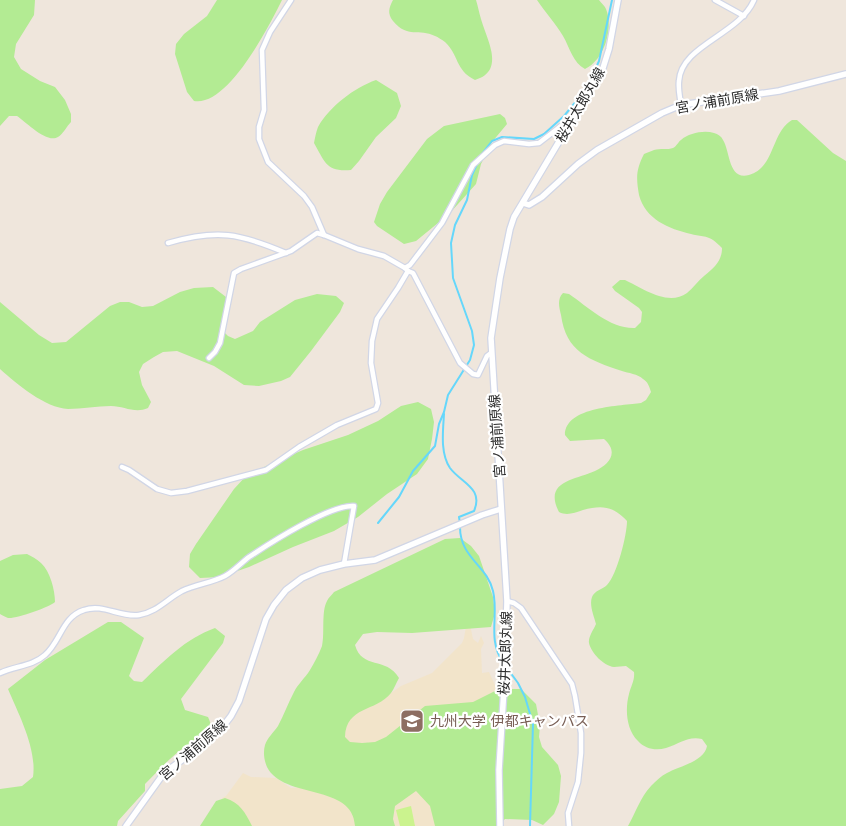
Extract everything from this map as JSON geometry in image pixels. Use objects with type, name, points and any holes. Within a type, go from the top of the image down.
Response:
[{"type":"main road","name":"桜井太郎丸線","points":[[522,203],[599,75],[606,60],[618,0]]},
{"type":"main road","name":"宮ノ浦前原線","points":[[126,826],[164,773],[214,736],[231,716],[239,701],[266,619],[286,590],[302,578],[320,570],[344,564],[375,560],[501,509],[491,338],[510,229],[522,203],[529,205],[542,197],[578,164],[598,150],[662,113],[680,105],[780,91],[846,74]]},
{"type":"main road","name":"桜井太郎丸線","points":[[500,826],[499,770],[506,658],[507,601],[501,509]]},
{"type":"street","points":[[291,0],[270,32],[262,50],[264,110],[258,127],[259,139],[268,162],[304,196],[312,207],[324,235]]},
{"type":"street","points":[[715,0],[744,16]]},
{"type":"street","points":[[680,105],[679,81],[683,66],[690,56],[739,22],[754,0]]},
{"type":"street","points":[[122,467],[157,490],[171,493],[187,492],[266,470],[299,447],[338,425],[376,409],[378,404],[371,363],[372,341],[377,319],[398,288],[406,270],[442,223],[473,165],[504,140],[528,144],[539,143],[561,126],[567,129]]},
{"type":"street","points":[[209,358],[220,343],[234,273],[291,251],[313,234],[320,233],[345,245],[384,256],[413,273],[460,364],[473,374],[478,375],[487,356],[491,353]]},
{"type":"street","points":[[168,243],[204,235],[231,235],[247,238],[286,252]]},
{"type":"street","points":[[0,674],[41,658],[54,646],[69,618],[84,609],[97,607],[130,615],[147,613],[161,606],[182,591],[225,576],[249,558],[314,519],[344,506],[354,506],[344,564]]},
{"type":"street","points":[[507,601],[522,608],[572,684],[574,690],[581,733],[581,752],[578,782],[568,814],[569,826]]},
{"type":"shaded area","name":"九州大学 伊都キャンパス","points":[[468,615],[473,639],[478,643],[481,636],[484,643],[481,649],[482,673],[489,672],[499,694],[497,826],[201,826],[224,801],[222,798],[226,796],[243,773],[251,777],[276,778],[291,788],[319,786],[312,742],[381,694],[391,693],[401,686],[432,673],[462,643]]},
{"type":"green space","points":[[0,0],[35,0],[34,15],[16,44],[14,57],[21,69],[40,81],[55,87],[65,100],[71,114],[71,122],[58,137],[48,138],[17,116],[9,116],[0,126]]},
{"type":"green space","points":[[217,0],[282,0],[268,28],[233,79],[220,91],[207,99],[194,101],[187,92],[175,54],[176,44],[184,34],[207,16]]},
{"type":"green space","points":[[393,0],[476,0],[492,54],[490,70],[484,76],[475,80],[460,67],[453,52],[445,42],[429,34],[409,32],[398,26],[389,13]]},
{"type":"green space","points":[[537,0],[599,0],[606,9],[609,26],[606,43],[592,65],[585,69],[577,63],[560,32]]},
{"type":"green space","points":[[376,80],[397,93],[401,106],[396,118],[376,137],[351,170],[331,167],[324,160],[314,143],[318,127],[329,112],[343,99],[359,88]]},
{"type":"green space","points":[[500,114],[505,118],[507,124],[492,142],[481,164],[476,184],[449,214],[416,241],[404,244],[377,226],[374,222],[380,204],[427,139],[444,126]]},
{"type":"green space","points":[[792,120],[797,120],[833,153],[846,161],[846,826],[628,826],[641,800],[651,786],[665,774],[696,760],[705,751],[707,746],[702,739],[697,738],[658,749],[647,748],[641,744],[631,731],[627,712],[634,672],[626,666],[614,667],[602,662],[590,647],[589,638],[596,624],[591,600],[595,593],[611,580],[618,564],[627,521],[617,512],[602,507],[568,514],[559,512],[555,502],[555,494],[558,488],[564,483],[605,465],[612,453],[609,444],[604,439],[570,441],[565,435],[567,425],[574,418],[596,409],[641,403],[646,400],[651,392],[647,383],[641,377],[599,363],[581,353],[574,346],[564,328],[559,300],[563,293],[569,294],[608,321],[617,325],[635,328],[641,322],[642,312],[612,287],[620,280],[625,280],[655,295],[664,297],[680,297],[687,293],[717,264],[721,257],[722,248],[708,238],[666,226],[652,217],[647,211],[639,195],[637,178],[639,165],[644,154],[656,149],[673,148],[684,138],[692,134],[710,132],[722,139],[733,169],[742,176],[749,175],[764,165],[780,133]]},
{"type":"green space","points":[[213,287],[226,297],[228,311],[224,332],[235,339],[253,331],[260,322],[295,300],[317,294],[336,296],[344,303],[340,312],[290,377],[281,381],[259,386],[244,385],[214,366],[177,351],[163,352],[143,364],[139,372],[142,385],[151,402],[148,408],[143,410],[116,406],[59,408],[41,400],[0,369],[0,302],[39,335],[52,343],[66,342],[110,306],[120,302],[129,302],[142,307],[153,306],[180,292],[194,288]]},
{"type":"green space","points":[[418,402],[431,409],[434,422],[428,459],[417,474],[387,494],[358,517],[334,531],[249,567],[220,577],[200,578],[189,567],[190,554],[196,544],[234,489],[246,476],[303,450],[348,435],[378,421],[401,406]]},
{"type":"green space","points":[[460,538],[471,546],[479,556],[493,597],[495,613],[491,627],[412,633],[377,632],[363,634],[355,645],[358,653],[369,661],[388,667],[399,678],[385,699],[356,714],[350,720],[345,737],[350,742],[375,742],[386,737],[425,706],[473,702],[499,689],[521,689],[536,704],[540,726],[539,737],[542,747],[558,765],[561,776],[559,802],[554,814],[543,825],[532,820],[505,819],[498,826],[435,826],[430,806],[416,791],[395,806],[393,819],[395,826],[355,826],[351,812],[343,803],[331,797],[288,784],[276,777],[267,767],[264,753],[265,745],[278,726],[296,689],[310,670],[322,646],[325,606],[334,592],[445,539]]},
{"type":"green space","points":[[27,554],[44,566],[47,571],[53,586],[55,602],[33,612],[8,618],[0,614],[0,561],[13,555]]},
{"type":"green space","points":[[108,622],[121,622],[144,638],[129,676],[134,681],[142,682],[176,651],[194,638],[215,628],[225,636],[223,643],[181,699],[185,710],[208,717],[211,733],[205,740],[185,747],[164,764],[145,784],[145,791],[118,821],[117,826],[0,826],[0,789],[22,786],[33,777],[34,766],[30,744],[8,689],[45,660]]},
{"type":"green space","points":[[225,798],[242,809],[252,826],[200,826],[216,801]]},
{"type":"green space","points":[[411,806],[415,826],[400,826],[396,810]]},
{"type":"waterway","points":[[481,155],[492,141],[502,137],[534,139],[544,134],[564,116],[578,99],[592,77],[599,61],[612,0]]},
{"type":"waterway","points":[[378,523],[399,497],[413,471],[435,446],[439,424],[448,395],[470,360],[474,345],[472,331],[453,278],[451,243],[455,225],[467,200],[472,175],[477,164]]},
{"type":"waterway","points":[[444,414],[443,442],[447,462],[450,468],[470,486],[476,497],[474,511],[459,517],[460,523]]},
{"type":"waterway","points":[[460,527],[464,546],[485,574],[493,591],[495,609],[494,636],[498,654],[503,662]]},
{"type":"waterway","points":[[507,668],[525,697],[533,724],[530,826]]},
{"type":"place","name":"九州大学 伊都キャンパス","points":[[412,721]]}]
